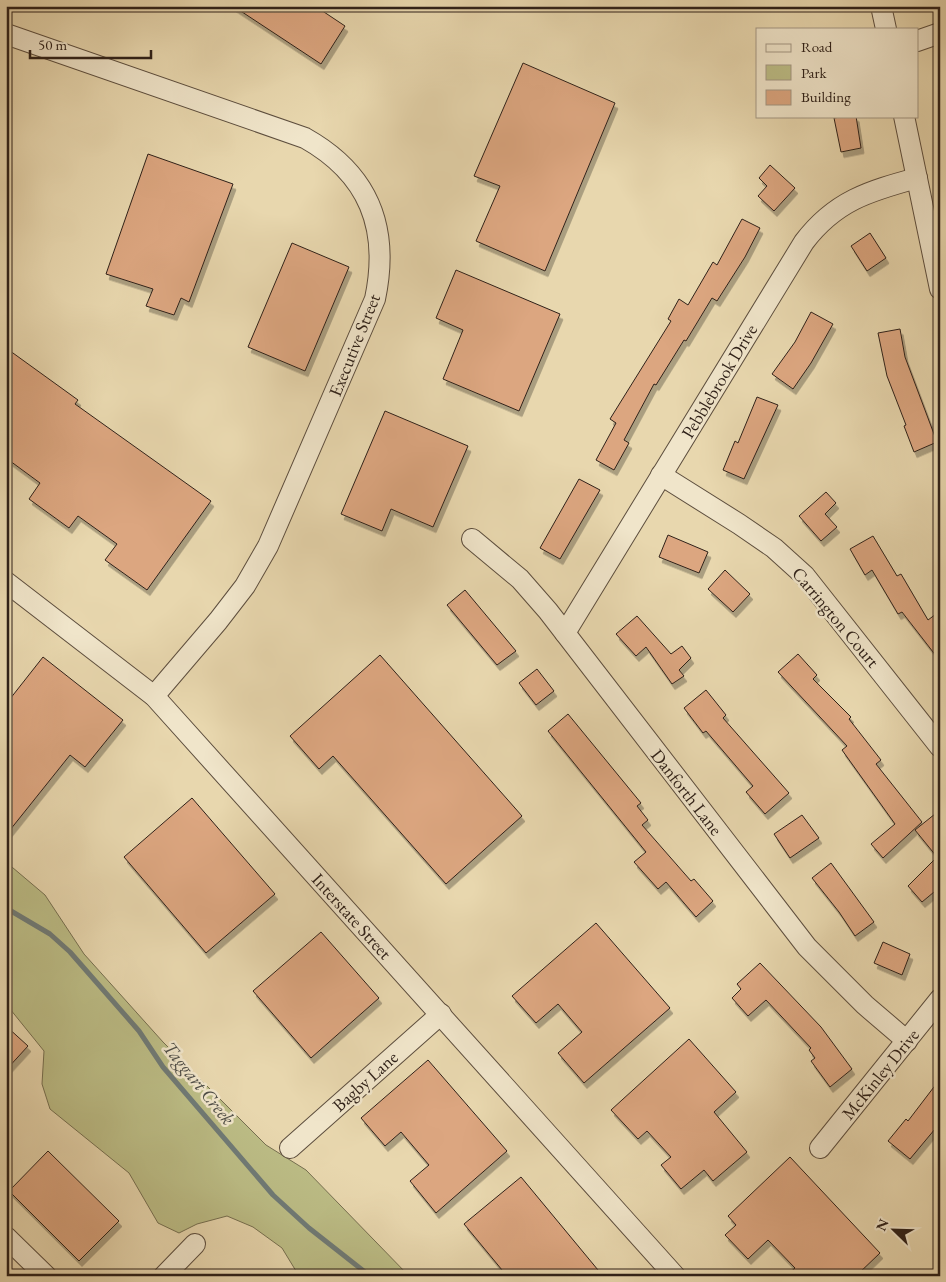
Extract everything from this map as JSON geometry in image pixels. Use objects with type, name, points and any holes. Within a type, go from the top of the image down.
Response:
[{"type":"street","points":[[881,6],[886,28]]},
{"type":"street","points":[[918,41],[940,33]]},
{"type":"street","name":"Executive Street","points":[[6,34],[306,138],[347,167],[362,190],[377,225],[380,274],[375,298],[279,525],[245,586],[199,646],[154,696]]},
{"type":"street","points":[[904,118],[940,289]]},
{"type":"street","name":"Pebblebrook Drive","points":[[565,633],[812,231],[832,212],[848,201],[873,190],[917,178]]},
{"type":"street","name":"Carrington Court","points":[[661,475],[774,548],[805,576],[940,747]]},
{"type":"street","name":"Danforth Lane","points":[[472,539],[520,579],[565,633],[807,947],[864,1005],[906,1041]]},
{"type":"street","name":"Interstate Street","points":[[6,582],[154,696],[675,1276]]},
{"type":"street","name":"McKinley Drive","points":[[820,1148],[940,999]]},
{"type":"street","name":"Bagby Lane","points":[[290,1148],[440,1014]]},
{"type":"street","points":[[6,1236],[46,1276]]},
{"type":"street","points":[[164,1276],[195,1244]]},
{"type":"green space","points":[[6,862],[45,895],[84,954],[163,1042],[266,1145],[306,1170],[409,1276],[291,1276],[296,1271],[282,1248],[253,1227],[227,1216],[197,1224],[179,1233],[158,1223],[129,1173],[50,1109],[42,1084],[44,1051],[6,1004]]},
{"type":"building","points":[[233,6],[315,6],[345,26],[321,64]]},
{"type":"building","points":[[523,63],[615,103],[545,271],[476,241],[500,186],[474,176]]},
{"type":"building","points":[[834,118],[856,118],[861,148],[841,152]]},
{"type":"building","points":[[148,154],[233,184],[189,302],[181,298],[174,315],[146,306],[153,289],[106,274]]},
{"type":"building","points":[[770,165],[795,188],[774,211],[758,196],[767,186],[759,178]]},
{"type":"building","points":[[742,219],[760,228],[745,257],[717,301],[712,298],[686,341],[684,340],[656,385],[654,384],[624,440],[629,443],[614,470],[596,460],[616,423],[610,419],[671,321],[668,319],[679,299],[688,305],[713,262],[717,265]]},
{"type":"building","points":[[870,233],[886,258],[867,271],[851,246]]},
{"type":"building","points":[[292,243],[349,267],[305,371],[248,347]]},
{"type":"building","points":[[456,270],[560,314],[519,411],[443,379],[463,330],[436,318]]},
{"type":"building","points":[[811,312],[833,324],[811,363],[793,389],[772,374],[795,342]]},
{"type":"building","points":[[900,329],[905,357],[937,442],[914,452],[904,426],[906,425],[887,376],[878,333]]},
{"type":"building","points":[[6,348],[78,400],[75,404],[211,501],[147,590],[105,560],[117,544],[78,516],[69,528],[29,499],[40,483],[6,458]]},
{"type":"building","points":[[757,397],[778,405],[744,479],[723,470],[735,441],[738,443]]},
{"type":"building","points":[[385,411],[468,446],[433,527],[391,509],[382,531],[341,514]]},
{"type":"building","points":[[579,479],[600,490],[560,559],[540,548]]},
{"type":"building","points":[[826,492],[836,503],[825,514],[837,527],[821,541],[799,516]]},
{"type":"building","points":[[668,535],[708,552],[699,573],[659,557]]},
{"type":"building","points":[[873,536],[897,576],[901,574],[928,620],[940,611],[940,661],[902,612],[898,614],[872,570],[865,575],[850,549]]},
{"type":"building","points":[[725,570],[750,594],[733,612],[708,589]]},
{"type":"building","points":[[465,590],[516,651],[497,665],[447,605]]},
{"type":"building","points":[[637,616],[671,654],[682,646],[691,658],[679,670],[684,676],[672,684],[646,647],[636,656],[616,634]]},
{"type":"building","points":[[798,654],[817,675],[813,679],[851,717],[849,719],[881,760],[876,764],[922,822],[883,858],[871,844],[895,824],[842,750],[847,746],[778,672]]},
{"type":"building","points":[[380,655],[522,816],[446,884],[333,756],[319,769],[290,736]]},
{"type":"building","points":[[43,657],[123,720],[85,767],[70,755],[6,835],[6,704]]},
{"type":"building","points":[[537,669],[554,691],[536,705],[519,683]]},
{"type":"building","points":[[706,690],[726,715],[723,718],[789,793],[765,814],[746,792],[753,786],[706,731],[703,733],[684,708]]},
{"type":"building","points":[[568,714],[641,803],[637,806],[648,820],[642,825],[691,881],[694,879],[713,901],[696,917],[666,882],[658,889],[634,862],[646,852],[548,731]]},
{"type":"building","points":[[192,798],[275,894],[206,953],[124,857]]},
{"type":"building","points":[[940,810],[940,887],[922,902],[908,886],[937,857],[915,830]]},
{"type":"building","points":[[802,815],[819,838],[790,858],[774,834]]},
{"type":"building","points":[[831,863],[874,922],[855,936],[812,878]]},
{"type":"building","points":[[596,923],[670,1008],[584,1083],[558,1053],[582,1032],[558,1004],[536,1023],[512,996]]},
{"type":"building","points":[[321,932],[379,998],[311,1058],[253,991]]},
{"type":"building","points":[[883,942],[910,954],[902,975],[874,963]]},
{"type":"building","points":[[760,963],[821,1027],[852,1069],[830,1087],[811,1061],[815,1058],[809,1050],[811,1048],[766,1000],[748,1016],[732,998],[741,989],[737,984]]},
{"type":"building","points":[[6,1026],[28,1046],[6,1070]]},
{"type":"building","points":[[689,1039],[736,1092],[714,1112],[747,1152],[713,1181],[704,1170],[681,1189],[661,1165],[671,1157],[647,1131],[638,1139],[611,1110]]},
{"type":"building","points":[[428,1060],[507,1151],[436,1213],[410,1181],[429,1165],[401,1132],[385,1146],[361,1118]]},
{"type":"building","points":[[940,1079],[940,1123],[910,1159],[888,1141],[906,1119],[908,1121]]},
{"type":"building","points":[[48,1151],[119,1221],[79,1261],[9,1191]]},
{"type":"building","points":[[790,1157],[880,1253],[856,1276],[786,1276],[795,1268],[768,1240],[748,1259],[725,1235],[736,1225],[728,1216]]},
{"type":"building","points":[[521,1177],[603,1276],[507,1276],[464,1224]]},
{"type":"waterway","name":"Taggart Creek","points":[[6,908],[50,934],[70,952],[139,1031],[163,1067],[273,1195],[309,1228],[370,1276]]}]
